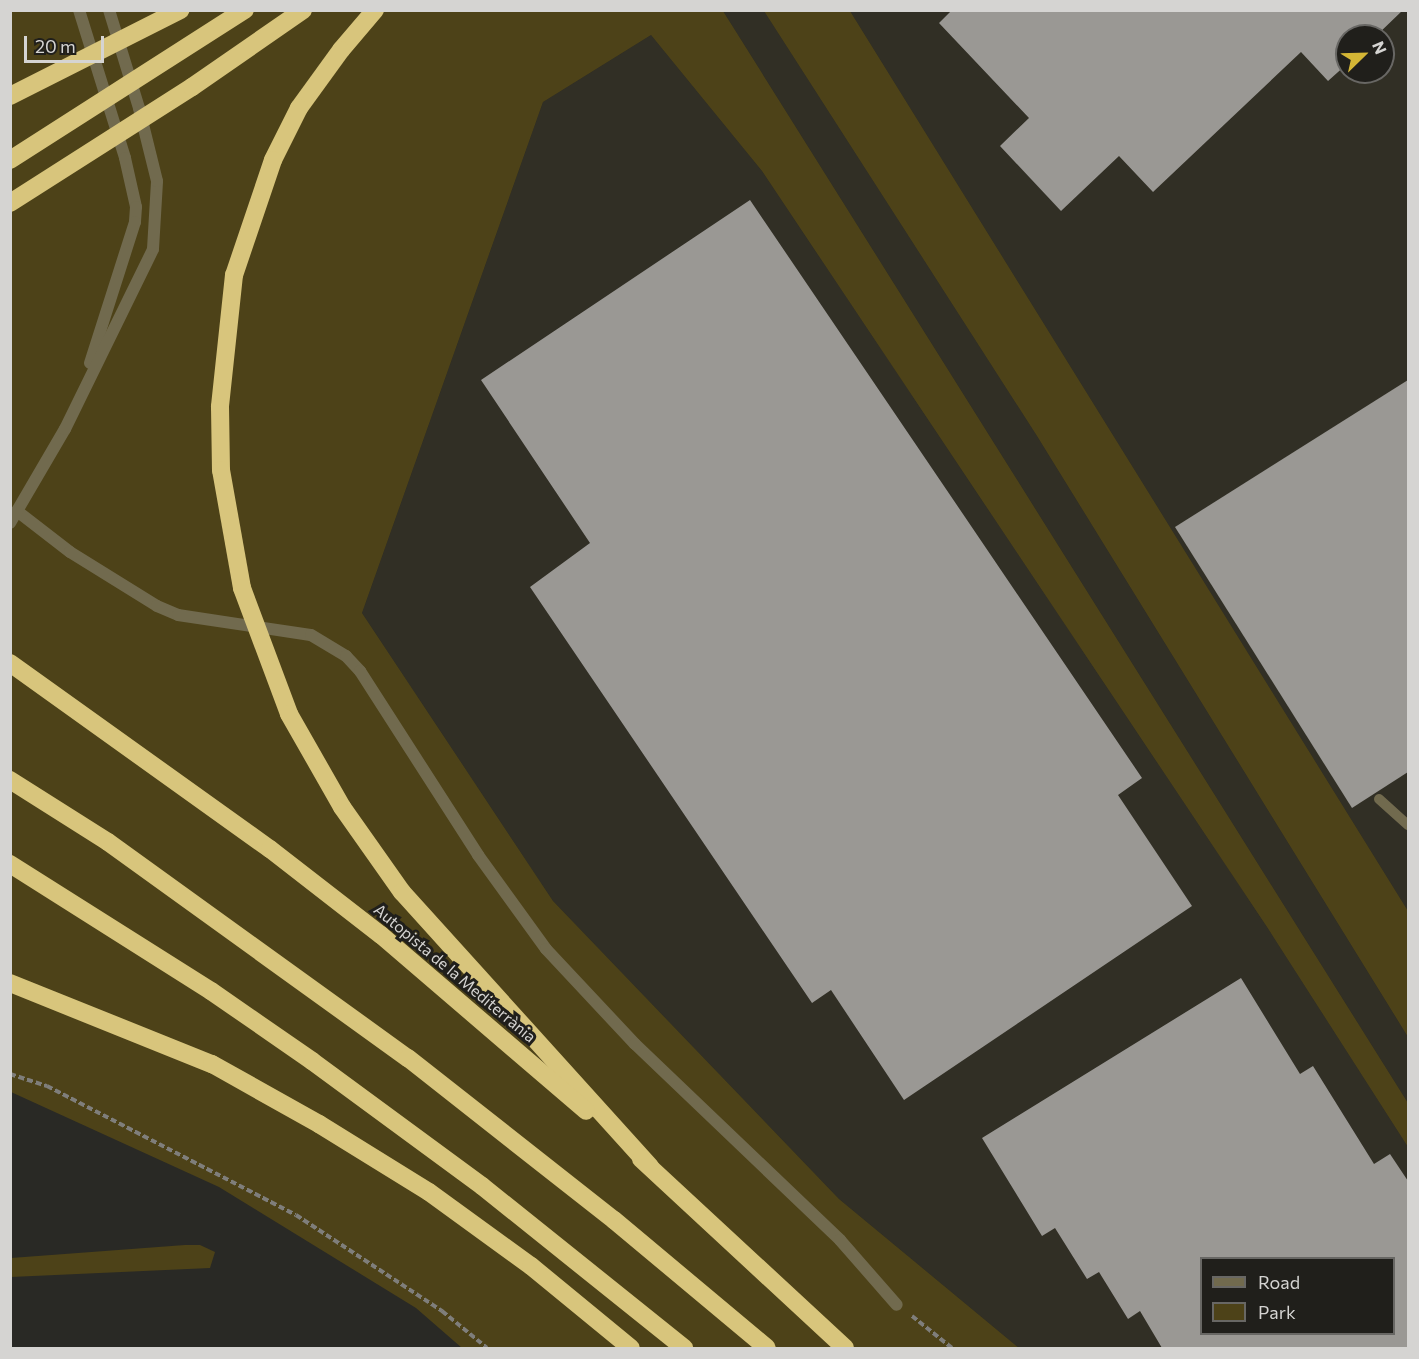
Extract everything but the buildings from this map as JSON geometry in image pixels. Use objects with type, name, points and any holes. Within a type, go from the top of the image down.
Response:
[{"type":"highway","points":[[10,96],[180,10]]},
{"type":"highway","points":[[10,160],[246,10]]},
{"type":"highway","points":[[10,203],[192,87],[303,10]]},
{"type":"highway","points":[[375,10],[341,50],[299,108],[273,160],[234,275],[220,407],[221,470],[242,588],[268,664],[289,714],[342,807],[402,892],[650,1166]]},
{"type":"highway","name":"Autopista de la Mediterrània","points":[[10,663],[261,842],[372,928],[650,1166],[845,1348]]},
{"type":"highway","points":[[10,780],[118,849],[408,1058],[614,1220],[767,1348]]},
{"type":"highway","points":[[10,864],[211,991],[312,1061],[482,1186],[684,1348]]},
{"type":"highway","points":[[10,983],[212,1064],[319,1124],[429,1192],[531,1266],[631,1348]]},
{"type":"street","points":[[79,10],[133,194],[135,222],[84,383]]},
{"type":"street","points":[[10,523],[65,429],[84,383],[153,249],[157,182],[144,125],[109,10]]},
{"type":"street","points":[[17,511],[70,552],[157,606],[186,617],[293,630],[311,635],[346,656],[360,671],[465,837],[546,949],[634,1044],[840,1240],[897,1305]]},
{"type":"lane","points":[[1379,799],[1408,825]]},
{"type":"path","points":[[10,1074],[48,1086],[296,1215],[442,1311],[487,1348]]},
{"type":"path","points":[[897,1305],[952,1348]]},
{"type":"shaded area","points":[[723,11],[764,11],[1037,436],[1408,1037],[1408,1103]]},
{"type":"shaded area","points":[[850,11],[1408,11],[1408,911]]},
{"type":"shaded area","points":[[651,35],[762,171],[1267,927],[1408,1147],[1408,1348],[1019,1348],[839,1199],[553,901],[362,613],[543,102]]},
{"type":"green space","points":[[10,11],[723,11],[1408,1103],[1408,1147],[1267,927],[762,171],[651,35],[543,102],[362,613],[553,901],[839,1199],[1019,1348],[462,1348],[416,1308],[219,1187],[11,1092]]},
{"type":"green space","points":[[764,11],[850,11],[1408,911],[1408,1037],[1037,436]]},
{"type":"green space","points":[[200,1245],[215,1252],[210,1268],[11,1277],[11,1258]]}]
